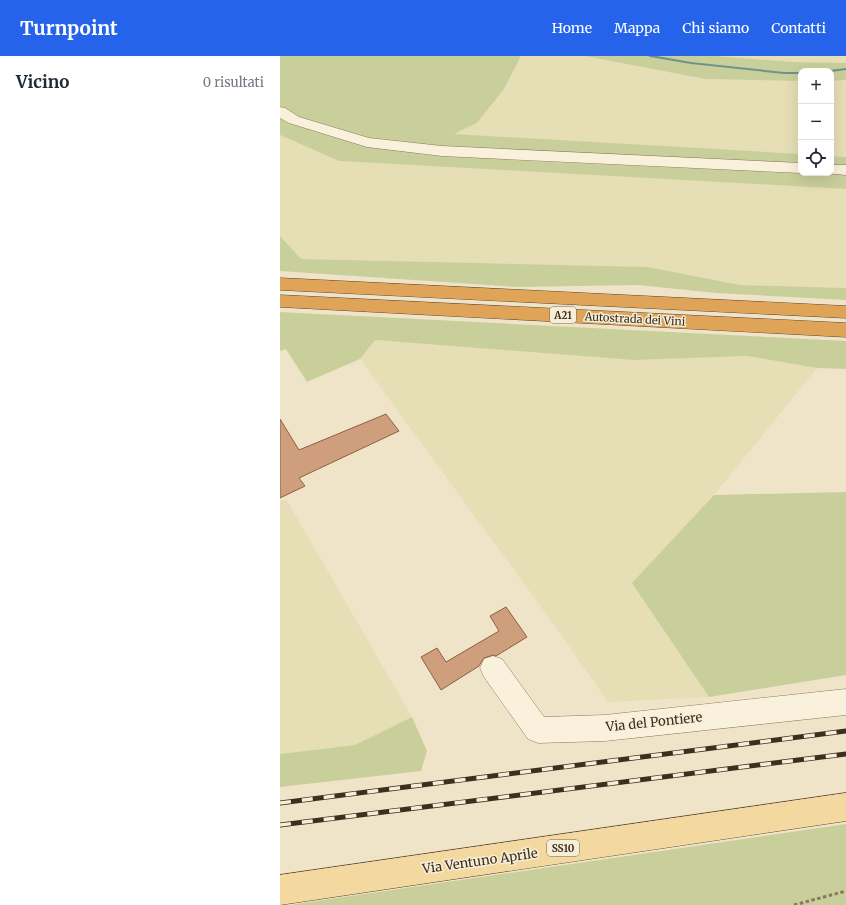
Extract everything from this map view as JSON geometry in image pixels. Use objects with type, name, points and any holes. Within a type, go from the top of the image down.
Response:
[{"type":"highway","name":"Autostrada dei Vini","points":[[280,284],[846,312]]},
{"type":"highway","name":"Autostrada dei Vini","points":[[280,301],[846,330]]},
{"type":"main road","name":"Via Ventuno Aprile","points":[[280,890],[846,807]]},
{"type":"street","points":[[280,111],[294,120],[367,142],[442,151],[798,168]]},
{"type":"street","points":[[834,170],[846,170]]},
{"type":"street","name":"Via del Pontiere","points":[[493,668],[538,730],[605,728],[846,702]]},
{"type":"path","points":[[794,905],[846,891]]},
{"type":"shaded area","points":[[521,56],[585,56],[705,79],[798,81],[798,154],[453,134],[477,123],[504,89]]},
{"type":"shaded area","points":[[716,56],[846,56],[846,63],[793,62]]},
{"type":"shaded area","points":[[846,80],[846,157],[834,156],[834,81]]},
{"type":"shaded area","points":[[280,135],[339,161],[846,189],[846,288],[740,285],[648,267],[300,259],[280,236]]},
{"type":"shaded area","points":[[375,340],[634,360],[747,356],[817,368],[714,495],[633,583],[709,697],[608,702],[557,629],[360,359]]},
{"type":"shaded area","points":[[286,499],[412,717],[355,745],[280,754],[280,501]]},
{"type":"green space","points":[[280,56],[521,56],[504,89],[477,123],[454,134],[798,154],[798,176],[834,176],[834,156],[846,157],[846,189],[339,161],[280,135]]},
{"type":"green space","points":[[585,56],[716,56],[793,62],[846,63],[846,80],[834,81],[834,68],[798,68],[798,81],[705,79]]},
{"type":"green space","points":[[280,236],[301,259],[648,267],[740,285],[846,288],[846,300],[716,293],[638,285],[517,287],[280,271]]},
{"type":"green space","points":[[280,312],[846,341],[846,369],[817,368],[747,356],[634,360],[375,340],[360,359],[307,382],[286,349],[280,351]]},
{"type":"green space","points":[[846,492],[846,675],[709,697],[632,583],[714,495]]},
{"type":"green space","points":[[412,717],[427,751],[421,771],[280,787],[280,754],[355,745]]},
{"type":"green space","points":[[846,824],[846,905],[289,905]]},
{"type":"building","points":[[386,414],[399,431],[299,478],[305,486],[280,498],[280,419],[299,450]]},
{"type":"building","points":[[506,607],[527,637],[496,656],[493,655],[484,658],[479,666],[441,690],[421,657],[437,648],[446,662],[499,631],[490,616]]},
{"type":"waterway","points":[[650,56],[691,63],[784,73],[798,73]]},
{"type":"waterway","points":[[834,70],[846,69]]},
{"type":"railway","points":[[280,803],[846,731]]},
{"type":"railway","points":[[280,825],[846,754]]}]
